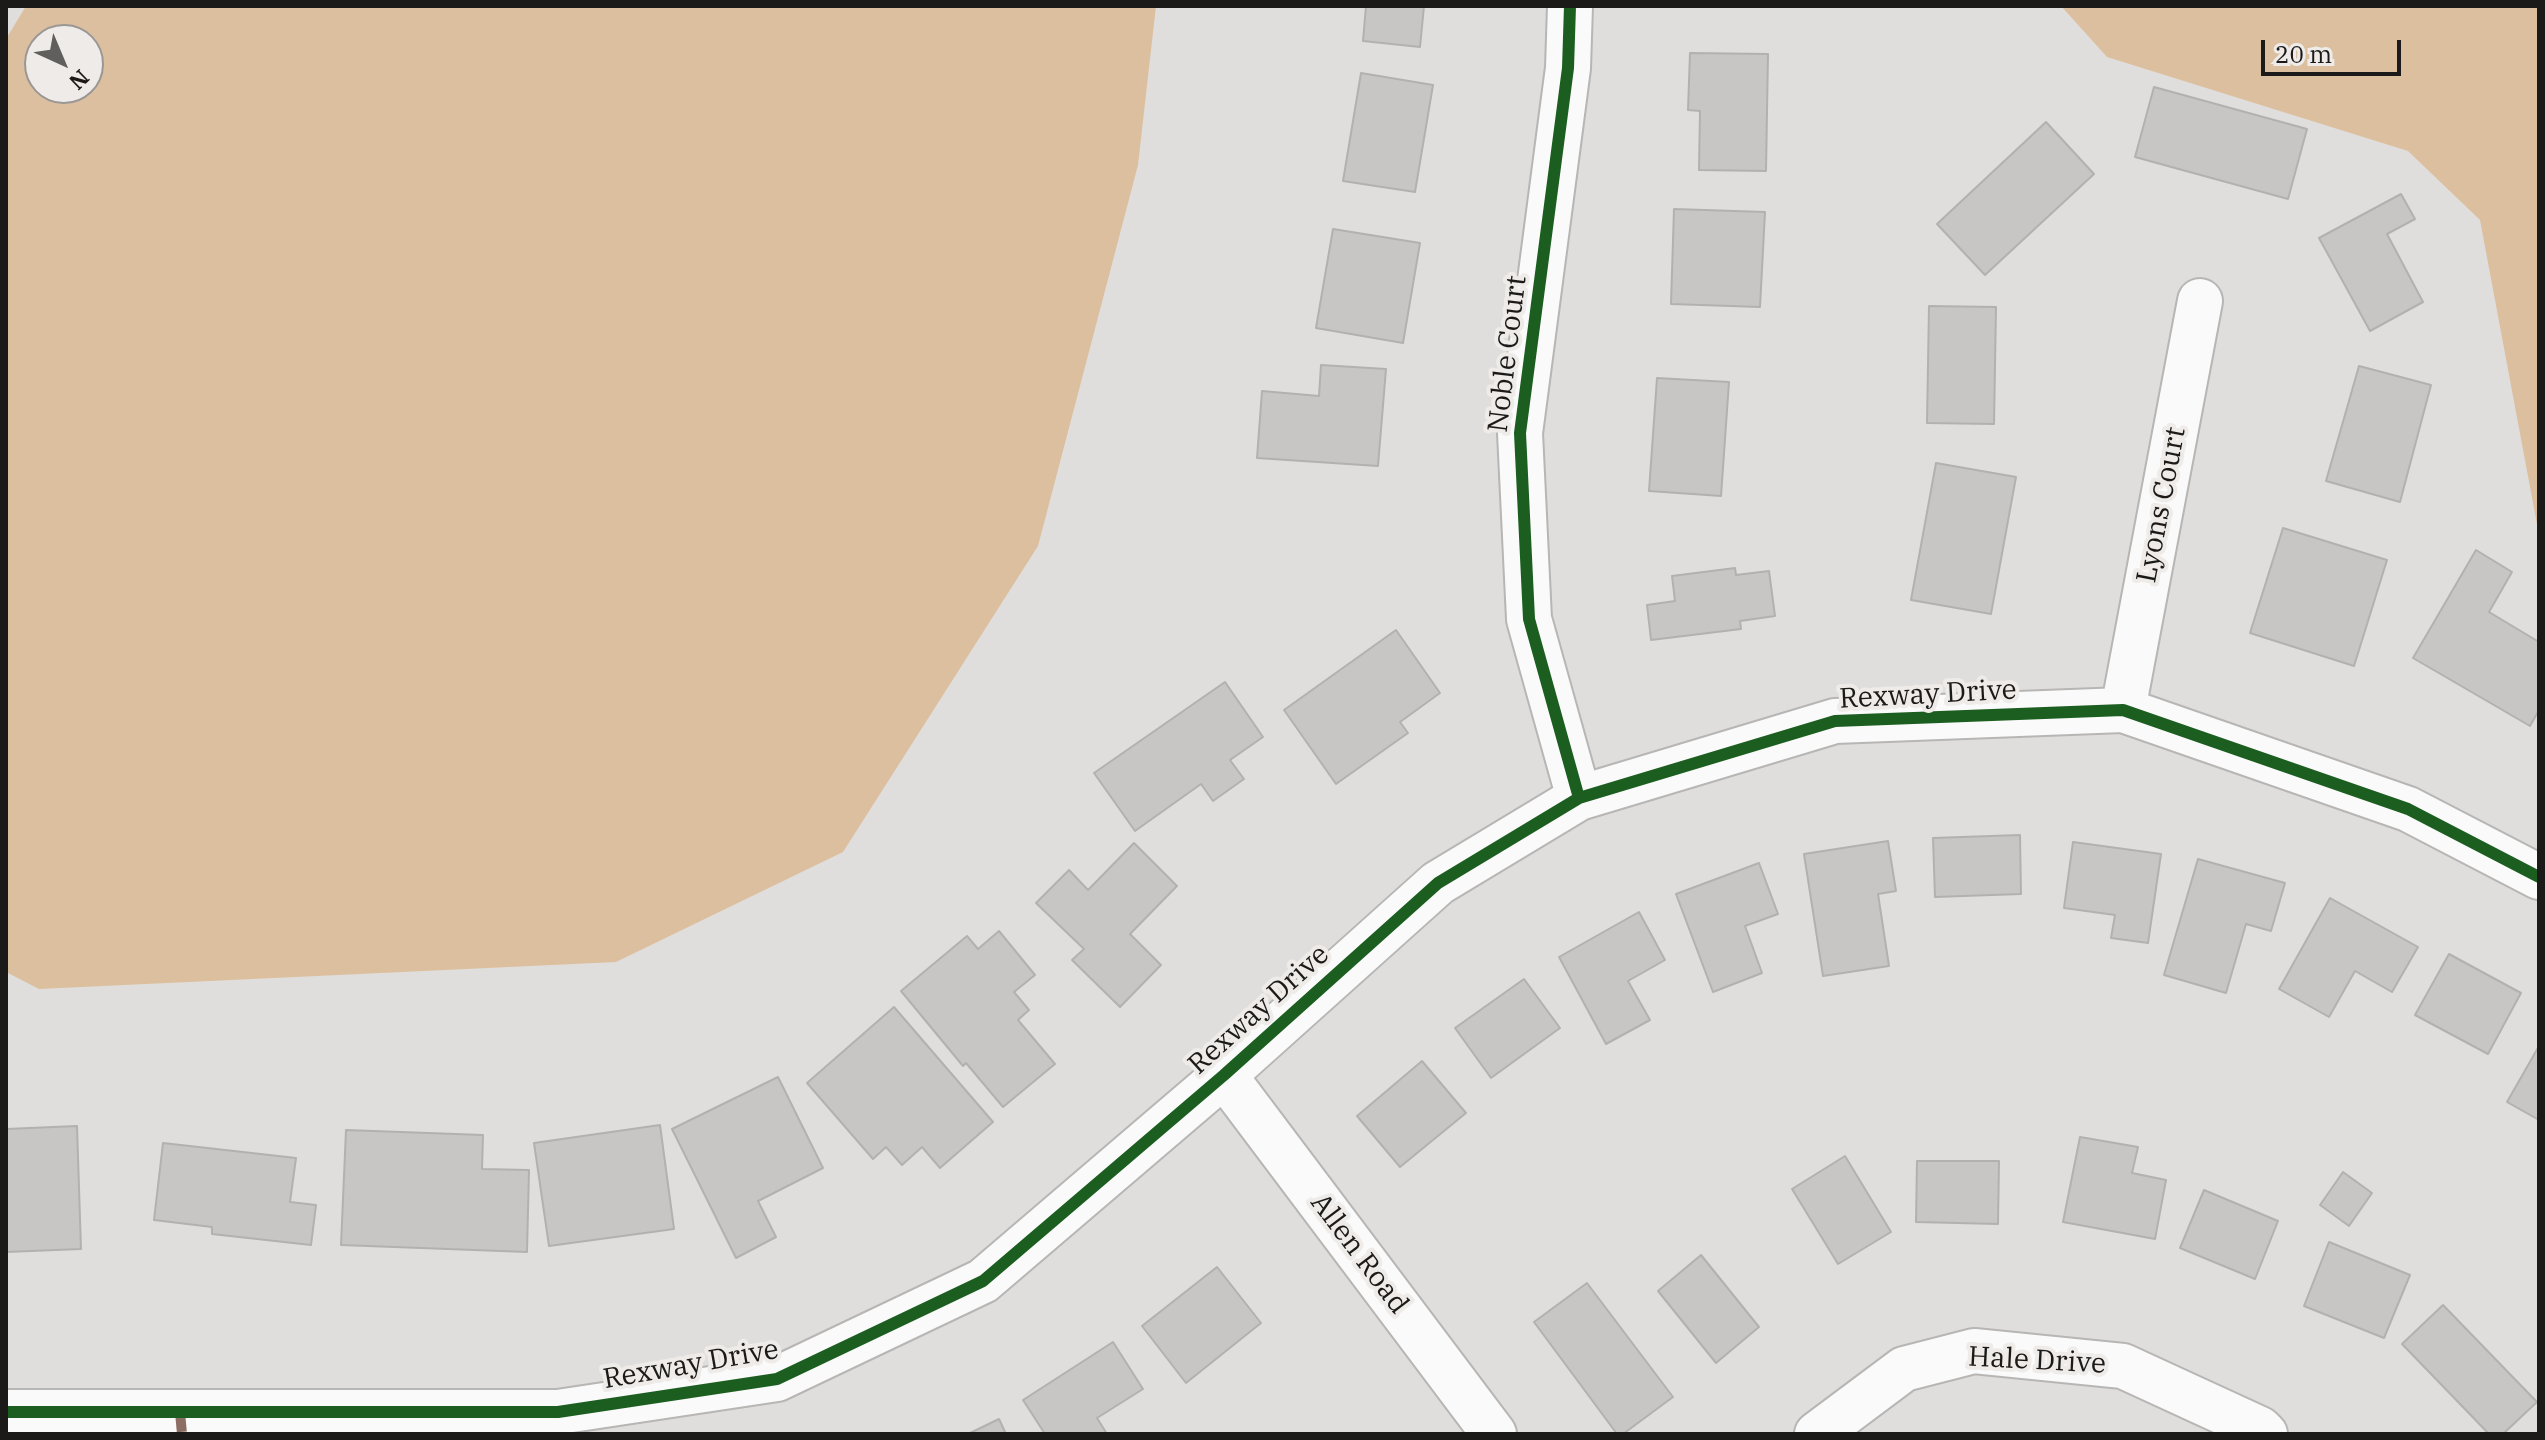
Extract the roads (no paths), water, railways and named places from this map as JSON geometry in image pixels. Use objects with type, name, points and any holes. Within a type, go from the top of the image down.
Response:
[{"type":"street","name":"Noble Court","points":[[1570,6],[1568,68],[1520,433],[1529,619],[1579,798]]},
{"type":"street","name":"Lyons Court","points":[[2123,710],[2200,301]]},
{"type":"street","name":"Rexway Drive","points":[[6,1412],[558,1412],[777,1379],[983,1281],[1224,1075],[1438,883],[1579,798],[1835,721],[2123,710],[2408,809],[2539,877]]},
{"type":"street","name":"Allen Road","points":[[1224,1075],[1494,1434]]},
{"type":"street","name":"Hale Drive","points":[[1817,1434],[1904,1369],[1974,1351],[2123,1366],[2265,1434]]}]
